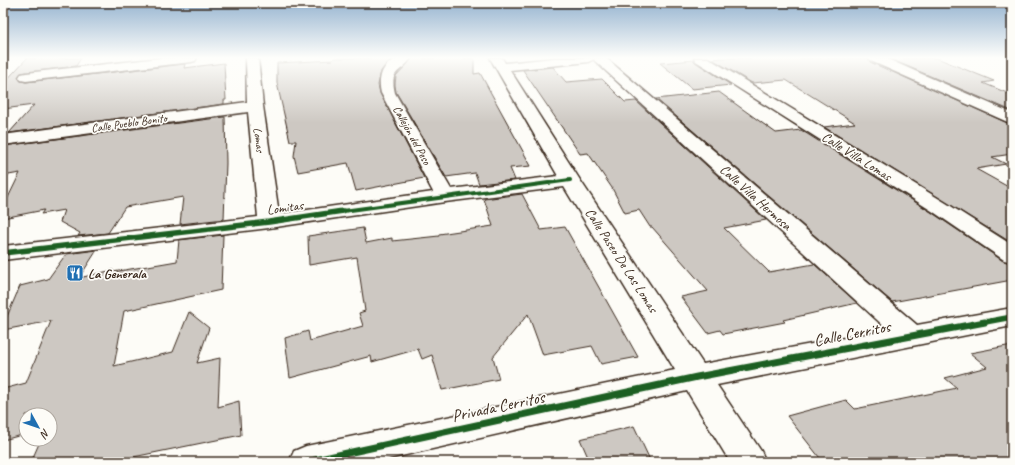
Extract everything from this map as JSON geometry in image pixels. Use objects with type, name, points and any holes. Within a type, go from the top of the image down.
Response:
[{"type":"street","name":"Lomas","points":[[253,80],[254,106],[269,222]]},
{"type":"street","name":"Callejón del Peso","points":[[385,80],[388,93],[445,196]]},
{"type":"street","name":"Calle Paseo De Las Lomas","points":[[509,80],[570,180],[697,377],[749,462]]},
{"type":"street","name":"Calle Villa Hermosa","points":[[623,80],[912,336]]},
{"type":"street","name":"Calle Villa Lomas","points":[[735,80],[939,207],[1012,255]]},
{"type":"street","points":[[924,80],[1012,119]]},
{"type":"street","name":"Calle Pueblo Bonito","points":[[3,140],[254,106]]},
{"type":"street","name":"Lomitas","points":[[3,253],[269,222],[445,196],[570,180]]},
{"type":"street","name":"Calle Cerritos","points":[[697,377],[1012,317]]},
{"type":"street","name":"Privada Cerritos","points":[[306,462],[697,377]]},
{"type":"building","points":[[7,80],[20,80],[26,82],[46,80],[225,80],[226,100],[224,100],[224,104],[9,133],[34,105],[3,109],[3,84]]},
{"type":"building","points":[[277,80],[379,80],[378,85],[380,93],[424,178],[356,191],[348,163],[298,172],[294,156],[296,141],[290,141]]},
{"type":"building","points":[[396,80],[484,80],[531,166],[510,168],[515,180],[479,184],[475,173],[446,177],[396,92]]},
{"type":"building","points":[[530,80],[564,80],[566,82],[603,80],[625,102],[636,101],[766,220],[724,228],[769,272],[814,264],[857,303],[783,320],[785,322],[723,334],[720,330],[708,333],[681,297],[708,291],[652,227],[650,227],[639,210],[625,213],[612,188],[588,153],[580,154]]},
{"type":"building","points":[[681,80],[723,80],[731,85],[692,89]]},
{"type":"building","points":[[746,80],[910,80],[1012,125],[1012,154],[992,157],[1006,164],[976,169],[1012,189],[1012,243],[824,127],[855,123],[786,80],[752,83]]},
{"type":"building","points":[[939,80],[991,80],[994,81],[983,83],[1012,95],[1012,111]]},
{"type":"building","points":[[719,92],[776,133],[801,130],[931,212],[1003,261],[1012,263],[1012,280],[892,302],[656,99]]},
{"type":"building","points":[[225,117],[226,163],[224,219],[180,224],[183,197],[125,207],[108,233],[78,236],[80,233],[60,222],[64,210],[41,214],[44,210],[3,218],[3,208],[20,173],[3,176],[3,146]]},
{"type":"building","points":[[522,194],[541,230],[565,227],[638,357],[601,364],[592,346],[543,355],[528,314],[493,357],[499,379],[442,390],[432,355],[422,359],[418,349],[372,362],[371,356],[290,378],[285,338],[308,331],[310,341],[363,326],[359,313],[365,311],[357,257],[309,265],[308,236],[363,228],[366,243],[392,238],[392,241],[439,236],[439,234],[493,226],[484,199]]},
{"type":"building","points":[[223,235],[221,290],[124,311],[114,366],[173,352],[189,312],[209,328],[197,363],[220,358],[218,407],[239,401],[241,435],[109,462],[31,462],[38,447],[58,447],[58,407],[18,407],[18,436],[3,440],[3,389],[26,383],[51,321],[3,330],[3,326],[20,286],[48,279],[66,254],[97,250],[79,278],[113,270],[113,272],[177,261],[179,240]]},
{"type":"building","points":[[1012,345],[1012,462],[823,462],[787,416],[846,400],[855,409],[957,388],[945,378],[987,367],[970,353]]},
{"type":"building","points":[[634,426],[651,462],[590,462],[580,439]]},
{"type":"cycle path","points":[[3,253],[269,222],[445,196],[570,180]]},
{"type":"cycle path","points":[[306,462],[697,377],[1012,317]]},
{"type":"place","name":"La Generala","points":[[75,273]]}]
